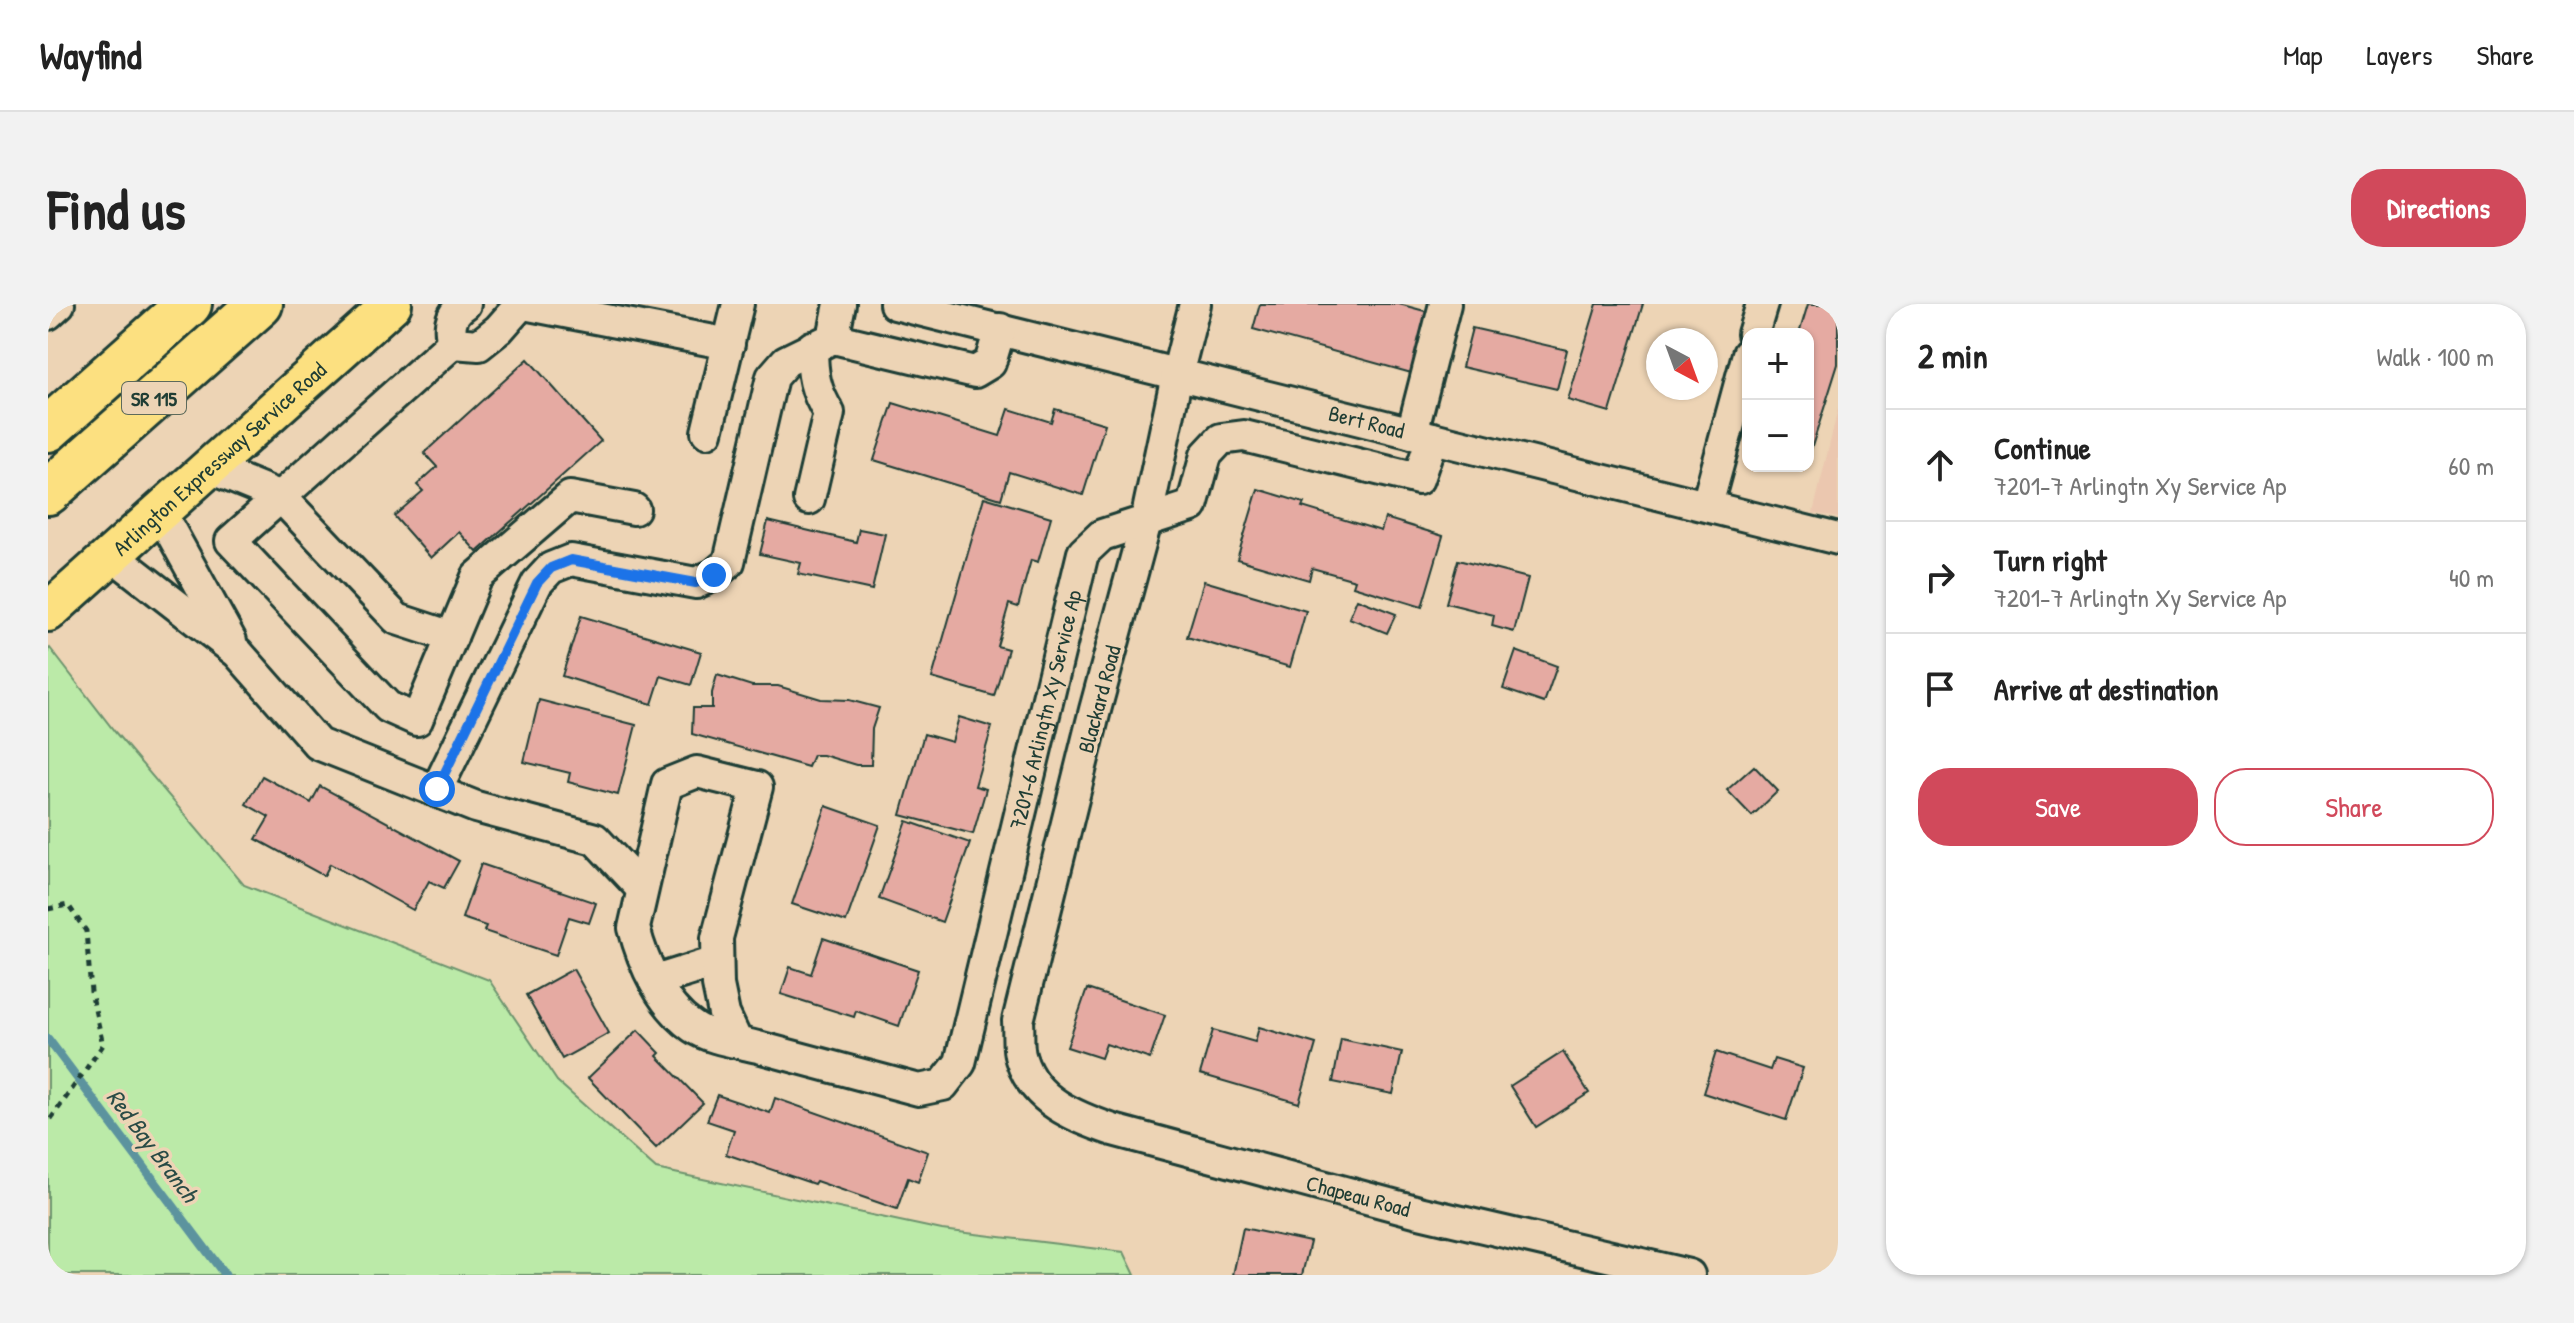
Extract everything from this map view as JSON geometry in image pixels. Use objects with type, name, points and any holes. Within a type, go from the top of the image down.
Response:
[{"type":"highway","points":[[48,407],[150,304]]},
{"type":"highway","name":"SR 115","points":[[48,429],[189,304]]},
{"type":"highway","name":"SR 115","points":[[48,492],[260,304]]},
{"type":"main road","name":"Arlington Expressway Service Road","points":[[48,612],[392,304]]},
{"type":"street","points":[[48,314],[59,304]]},
{"type":"street","points":[[453,343],[449,329],[454,311],[465,304]]},
{"type":"street","points":[[634,509],[570,497],[477,577],[417,720],[388,707],[231,541],[453,343],[479,345],[522,304],[729,344]]},
{"type":"street","points":[[707,432],[738,304]]},
{"type":"street","points":[[809,499],[829,413],[818,395],[812,375],[822,342],[840,304]]},
{"type":"street","name":"Bert Road","points":[[895,304],[1838,539]]},
{"type":"street","name":"Blackard Road","points":[[1037,1091],[1020,1058],[1018,1021],[1095,710],[1146,521],[1195,304]]},
{"type":"street","points":[[1422,436],[1445,304]]},
{"type":"street","points":[[1755,328],[1762,304]]},
{"type":"street","points":[[437,789],[537,583],[551,568],[571,560],[696,583],[714,575],[729,562],[772,377],[786,361],[822,342],[975,372],[990,363],[1000,329]]},
{"type":"street","points":[[1707,505],[1742,376]]},
{"type":"street","name":"7201-6 Arlingtn Xy Service Ap","points":[[716,962],[717,938],[757,787],[697,772],[667,784],[634,928],[640,950],[655,981],[678,1015],[696,1030],[737,1042],[919,1090],[943,1085],[960,1063],[1083,553],[1102,535],[1192,506],[1206,455],[1221,439],[1244,436],[1418,479],[1422,436]]},
{"type":"street","points":[[210,468],[281,497],[397,619],[452,637]]},
{"type":"street","points":[[160,512],[238,653]]},
{"type":"street","points":[[112,555],[238,653],[318,744],[476,807],[595,839],[642,889]]},
{"type":"street","points":[[655,981],[716,962],[724,1014],[737,1042]]},
{"type":"street","name":"Chapeau Road","points":[[1037,1091],[1076,1117],[1113,1130],[1419,1212],[1689,1275]]},
{"type":"path","points":[[48,909],[68,905],[86,931],[91,992],[103,1045],[48,1123]]},
{"type":"shaded area","points":[[1838,409],[1838,518],[1813,513]]},
{"type":"green space","points":[[50,648],[115,732],[244,885],[489,980],[557,1081],[656,1169],[942,1230],[1124,1252],[1135,1275],[48,1275]]},
{"type":"building","points":[[1260,304],[1399,304],[1432,313],[1415,374],[1253,329]]},
{"type":"building","points":[[1597,304],[1643,304],[1610,412],[1568,400]]},
{"type":"building","points":[[1808,304],[1838,304],[1838,364],[1814,440],[1814,328],[1801,328]]},
{"type":"building","points":[[1472,328],[1567,350],[1557,389],[1462,367]]},
{"type":"building","points":[[528,359],[601,441],[477,552],[459,532],[431,558],[394,516],[423,491],[417,485],[437,467],[424,453]]},
{"type":"building","points":[[893,403],[1000,436],[1009,409],[1051,422],[1055,409],[1105,424],[1083,495],[1009,472],[1001,499],[874,460]]},
{"type":"building","points":[[1258,489],[1304,503],[1302,507],[1381,531],[1385,518],[1443,536],[1422,607],[1353,586],[1355,580],[1312,568],[1309,580],[1237,559]]},
{"type":"building","points":[[984,497],[1051,517],[1038,562],[1031,560],[1018,607],[1009,604],[997,646],[1008,649],[994,696],[932,678]]},
{"type":"building","points":[[768,521],[856,542],[859,529],[885,534],[872,590],[798,574],[801,563],[760,554]]},
{"type":"building","points":[[1458,560],[1528,578],[1514,632],[1492,626],[1494,615],[1446,603]]},
{"type":"building","points":[[1204,581],[1306,611],[1290,667],[1187,637]]},
{"type":"building","points":[[1357,599],[1396,614],[1387,633],[1349,618]]},
{"type":"building","points":[[581,616],[701,652],[691,685],[661,676],[652,704],[562,676]]},
{"type":"building","points":[[1516,651],[1557,666],[1544,703],[1503,689]]},
{"type":"building","points":[[717,675],[752,686],[778,686],[821,699],[849,700],[879,708],[872,729],[871,765],[856,765],[813,755],[808,767],[692,734],[693,708],[712,708]]},
{"type":"building","points":[[539,700],[636,725],[618,795],[568,782],[570,773],[524,762]]},
{"type":"building","points":[[959,717],[992,727],[975,786],[986,789],[973,834],[901,815],[924,734],[952,742]]},
{"type":"building","points":[[1754,766],[1778,791],[1752,816],[1727,790]]},
{"type":"building","points":[[262,776],[311,803],[320,786],[459,861],[444,888],[429,881],[413,910],[330,864],[324,876],[256,839],[269,817],[246,804]]},
{"type":"building","points":[[826,806],[880,825],[846,922],[792,904]]},
{"type":"building","points":[[907,821],[970,843],[942,922],[879,899]]},
{"type":"building","points":[[481,864],[596,903],[589,923],[569,917],[556,955],[484,931],[486,926],[462,918]]},
{"type":"building","points":[[823,938],[918,970],[899,1026],[856,1011],[854,1017],[781,994],[790,967],[811,974]]},
{"type":"building","points":[[573,969],[609,1033],[562,1059],[526,995]]},
{"type":"building","points":[[1087,989],[1165,1015],[1150,1059],[1106,1044],[1101,1058],[1067,1047]]},
{"type":"building","points":[[1259,1027],[1316,1044],[1299,1103],[1200,1074],[1213,1030],[1255,1042]]},
{"type":"building","points":[[638,1030],[660,1053],[657,1056],[703,1103],[656,1148],[588,1078]]},
{"type":"building","points":[[1341,1039],[1402,1052],[1393,1094],[1333,1082]]},
{"type":"building","points":[[1563,1052],[1589,1093],[1536,1127],[1510,1086]]},
{"type":"building","points":[[1716,1052],[1770,1070],[1774,1059],[1803,1068],[1786,1120],[1703,1093]]},
{"type":"building","points":[[717,1095],[770,1113],[775,1098],[928,1152],[918,1182],[908,1178],[897,1209],[726,1154],[734,1130],[707,1121]]},
{"type":"building","points":[[1243,1228],[1310,1242],[1302,1275],[1233,1275]]},
{"type":"waterway","name":"Red Bay Branch","points":[[48,1039],[225,1275]]},
{"type":"route","points":[[437,789],[537,583],[551,568],[571,560],[696,583],[714,575]]}]
